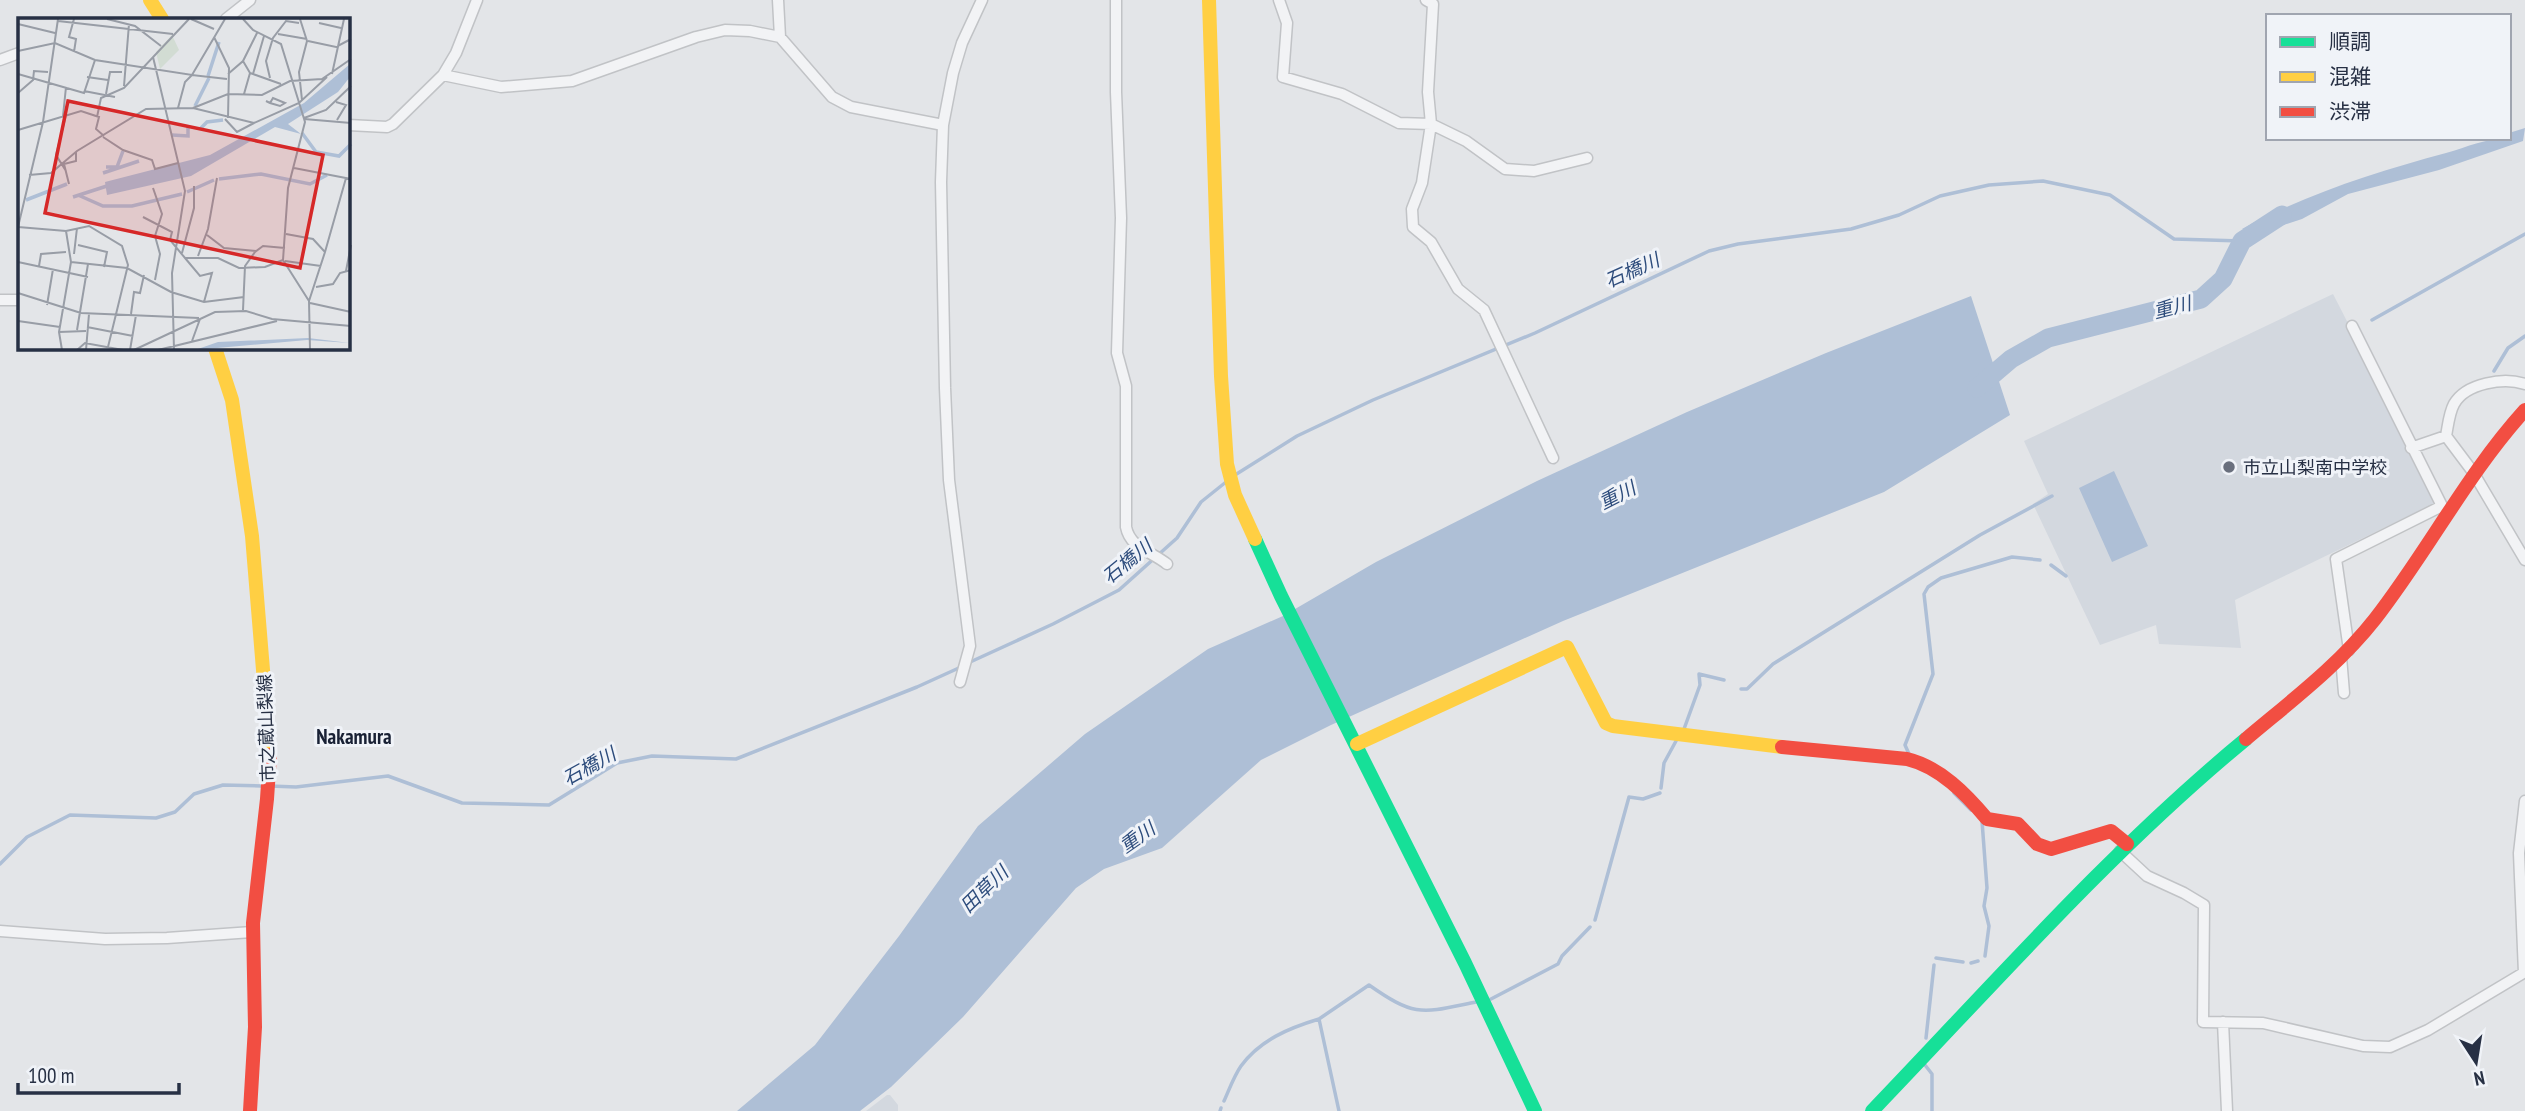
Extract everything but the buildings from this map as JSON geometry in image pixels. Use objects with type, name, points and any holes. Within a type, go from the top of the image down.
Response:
[{"type":"street","points":[[150,0],[161,18]]},
{"type":"street","points":[[227,18],[250,0]]},
{"type":"street","points":[[350,125],[387,127],[393,124],[443,75],[456,53],[477,0]]},
{"type":"street","points":[[778,0],[779,37]]},
{"type":"street","points":[[961,682],[970,646],[949,480],[941,182],[943,125],[953,73],[962,43],[982,0]]},
{"type":"street","points":[[1116,0],[1116,92],[1121,218],[1117,353],[1126,386],[1126,527],[1128,538],[1135,545],[1154,554],[1166,564]]},
{"type":"street","points":[[1209,0],[1218,304],[1228,469],[1234,495],[1281,596],[1357,744],[1535,1111]]},
{"type":"street","points":[[1279,0],[1287,23],[1283,77],[1342,94],[1399,123],[1431,124],[1466,141],[1504,169],[1534,171],[1587,158]]},
{"type":"street","points":[[1426,0],[1433,4],[1427,92],[1431,124],[1422,183],[1412,209],[1413,228],[1431,242],[1458,289],[1484,310],[1553,458]]},
{"type":"street","points":[[443,75],[501,87],[572,81],[696,37],[725,30],[750,31],[779,37],[832,97],[850,107],[943,125]]},
{"type":"street","points":[[0,60],[18,53]]},
{"type":"street","points":[[0,300],[18,300]]},
{"type":"street","points":[[2344,693],[2345,654],[2336,559],[2442,506],[2352,326]]},
{"type":"street","name":"市之蔵山梨線","points":[[216,350],[232,400],[252,536],[269,728],[268,787],[252,932],[255,1027],[250,1111]]},
{"type":"street","points":[[2446,436],[2455,403],[2466,393],[2492,382],[2516,381],[2525,384]]},
{"type":"street","points":[[1872,1111],[2124,848],[2211,768],[2345,654],[2390,601],[2473,472],[2501,434],[2525,410]]},
{"type":"street","points":[[2411,448],[2446,436]]},
{"type":"street","points":[[2446,436],[2473,472],[2525,560]]},
{"type":"street","points":[[1357,744],[1567,647],[1606,723],[1613,726],[1831,753],[1907,759],[1923,764],[1966,794],[1987,819],[2018,824],[2037,844],[2052,849],[2111,831],[2147,876],[2204,905],[2203,1022],[2263,1023],[2363,1046],[2390,1047],[2428,1030],[2524,973],[2519,853],[2525,801]]},
{"type":"street","points":[[0,932],[105,939],[252,932]]},
{"type":"street","points":[[2222,1022],[2227,1111]]},
{"type":"shaded area","name":"市立山梨南中学校","points":[[2333,294],[2442,506],[2431,505],[2235,600],[2241,648],[2159,644],[2156,625],[2100,645],[2033,504],[2048,494],[2024,441]]},
{"type":"shaded area","points":[[887,1095],[898,1105],[898,1111],[866,1111]]},
{"type":"water","points":[[2525,128],[2523,141],[2439,170],[2348,194],[2302,219],[2274,228],[2242,229],[2291,205],[2342,185],[2477,143],[2511,140],[2511,132]]},
{"type":"water","name":"田草川","points":[[1971,296],[2010,415],[1884,492],[1563,621],[1331,725],[1261,760],[1162,848],[1104,869],[1076,888],[963,1017],[891,1087],[860,1111],[737,1111],[815,1045],[899,936],[978,826],[1085,734],[1208,649],[1283,616],[1376,562],[1537,481],[1687,412]]},
{"type":"water","points":[[2114,471],[2148,546],[2112,562],[2079,488]]},
{"type":"waterway","name":"石橋川","points":[[1235,475],[1297,436],[1373,400],[1535,333],[1709,251],[1738,244],[1851,229],[1899,215],[1940,196],[1989,185],[2043,181],[2110,195],[2174,239],[2242,241]]},
{"type":"waterway","name":"重川","points":[[1977,388],[2011,359],[2048,338],[2201,299],[2223,279],[2242,241],[2282,215]]},
{"type":"waterway","points":[[2372,320],[2525,234]]},
{"type":"waterway","points":[[2494,371],[2508,348],[2525,336]]},
{"type":"waterway","name":"石橋川","points":[[968,663],[1119,590],[1177,538],[1201,502],[1226,482]]},
{"type":"waterway","points":[[1741,689],[1747,689],[1773,664],[1980,535],[2052,496]]},
{"type":"waterway","points":[[1909,754],[1905,745],[1933,674],[1924,594],[1928,587],[1941,578],[2012,557],[2040,560]]},
{"type":"waterway","points":[[2051,565],[2066,576]]},
{"type":"waterway","name":"石橋川","points":[[270,786],[296,787],[388,776],[462,803],[549,805],[617,763],[652,756],[736,759],[961,667]]},
{"type":"waterway","points":[[1684,729],[1700,685],[1699,674],[1724,680]]},
{"type":"waterway","points":[[1661,788],[1664,763],[1676,741]]},
{"type":"waterway","name":"石橋川","points":[[0,864],[27,837],[70,815],[156,818],[175,812],[194,794],[223,785],[262,786]]},
{"type":"waterway","points":[[1595,920],[1629,797],[1643,799],[1660,793]]},
{"type":"waterway","points":[[1954,793],[1971,810]]},
{"type":"waterway","points":[[1982,821],[1987,888],[1984,906],[1989,926],[1985,956]]},
{"type":"waterway","points":[[1491,999],[1558,964],[1562,956],[1590,927]]},
{"type":"waterway","points":[[1936,958],[1963,962]]},
{"type":"waterway","points":[[1971,963],[1978,961]]},
{"type":"waterway","points":[[1926,1038],[1934,965]]},
{"type":"waterway","points":[[1339,1111],[1319,1019],[1369,985],[1398,1003],[1420,1010],[1443,1009],[1476,1002]]},
{"type":"waterway","points":[[1224,1101],[1238,1070],[1257,1049],[1286,1031],[1319,1019]]},
{"type":"waterway","points":[[1925,1065],[1932,1074],[1932,1111]]},
{"type":"traffic: fast","points":[[1255,539],[1465,963],[1535,1111]]},
{"type":"traffic: fast","points":[[1872,1111],[2100,872],[2246,739]]},
{"type":"traffic: slow","points":[[150,0],[161,18]]},
{"type":"traffic: slow","points":[[1209,0],[1221,376],[1227,464],[1235,495],[1255,539]]},
{"type":"traffic: slow","points":[[216,350],[232,400],[252,536],[270,755]]},
{"type":"traffic: slow","points":[[1357,744],[1567,647],[1606,723],[1782,747]]},
{"type":"traffic: jam","points":[[2246,739],[2314,682],[2361,636],[2394,593],[2466,486],[2525,410]]},
{"type":"traffic: jam","points":[[1782,747],[1907,759],[1919,763],[1952,783],[1987,819],[2018,824],[2037,844],[2051,849],[2111,831],[2127,844]]},
{"type":"traffic: jam","points":[[250,1111],[255,1027],[253,923],[270,755]]},
{"type":"place","name":"市立山梨南中学校","points":[[2229,467]]},
{"type":"district","name":"Nakamura","points":[[354,736]]}]
